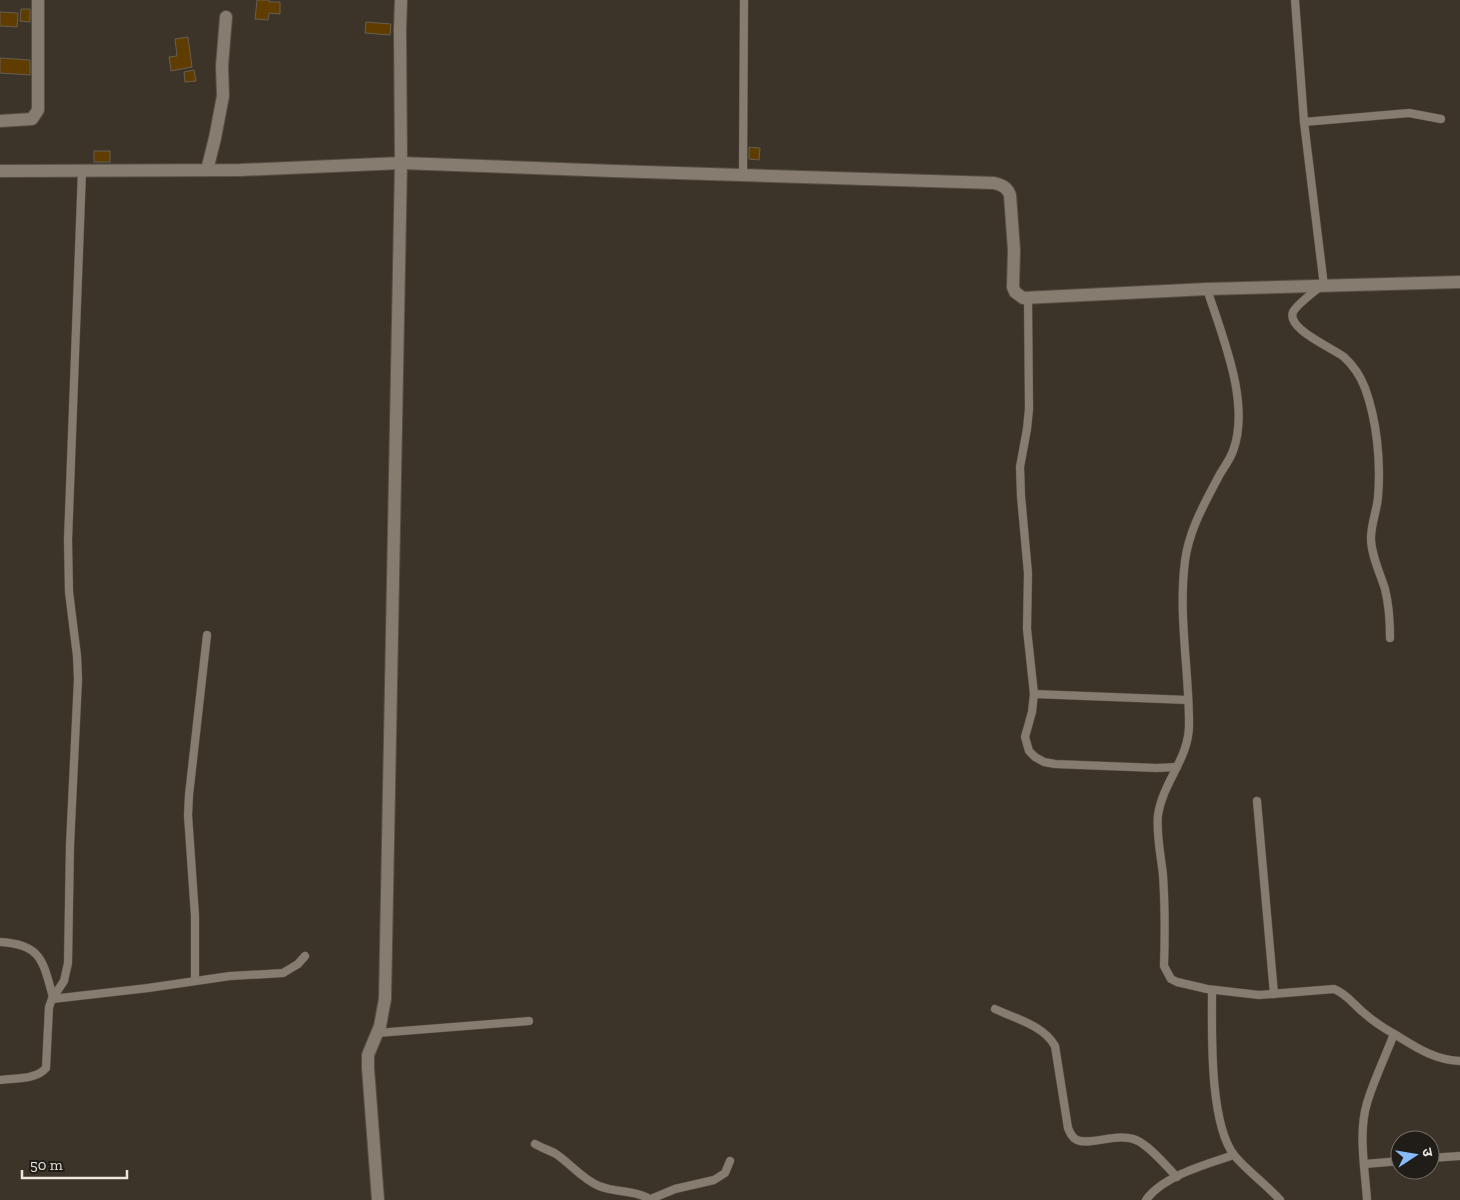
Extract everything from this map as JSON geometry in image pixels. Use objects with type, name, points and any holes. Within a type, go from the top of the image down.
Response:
[{"type":"street","points":[[0,121],[32,119],[38,110],[38,0]]},
{"type":"street","points":[[378,1200],[368,1054],[383,1016],[386,998],[401,162],[400,29],[402,0]]},
{"type":"street","points":[[207,170],[222,96],[222,66],[226,17]]},
{"type":"street","points":[[0,171],[207,170],[401,162],[994,183],[1008,190],[1012,204],[1013,287],[1018,296],[1028,298],[1460,282]]},
{"type":"lane","points":[[743,175],[744,0]]},
{"type":"lane","points":[[1295,0],[1304,122],[1322,286],[1297,306],[1292,312],[1292,319],[1304,332],[1342,356],[1358,371],[1372,411],[1379,474],[1378,497],[1371,538],[1387,602],[1390,638]]},
{"type":"lane","points":[[1304,122],[1409,113],[1441,119]]},
{"type":"lane","points":[[0,1080],[35,1076],[42,1073],[46,1068],[48,1017],[52,998],[64,981],[68,963],[70,845],[78,679],[69,592],[68,540],[82,171]]},
{"type":"lane","points":[[1207,290],[1234,379],[1239,407],[1237,434],[1233,451],[1200,511],[1185,559],[1183,610],[1190,724],[1188,744],[1166,788],[1160,804],[1158,818],[1163,875],[1164,966],[1171,979],[1212,990],[1259,995],[1326,988],[1334,989],[1342,992],[1364,1014],[1411,1046],[1449,1061],[1460,1061]]},
{"type":"lane","points":[[1028,298],[1029,409],[1020,467],[1028,573],[1027,629],[1034,694],[1032,712],[1025,737],[1029,751],[1044,762],[1055,764],[1177,767]]},
{"type":"lane","points":[[195,980],[195,916],[188,815],[207,635]]},
{"type":"lane","points":[[1034,694],[1188,700]]},
{"type":"lane","points":[[1257,801],[1274,994]]},
{"type":"lane","points":[[0,942],[13,942],[33,949],[44,967],[52,998]]},
{"type":"lane","points":[[52,998],[148,988],[230,976],[283,973],[298,964],[305,956]]},
{"type":"lane","points":[[1212,990],[1212,1044],[1218,1114],[1224,1139],[1234,1154],[1280,1200]]},
{"type":"lane","points":[[996,1009],[1039,1029],[1050,1037],[1055,1046],[1068,1128],[1071,1136],[1078,1141],[1085,1142],[1111,1138],[1136,1140],[1154,1154],[1177,1177]]},
{"type":"lane","points":[[377,1033],[529,1021]]},
{"type":"lane","points":[[1367,1200],[1364,1134],[1367,1103],[1394,1034]]},
{"type":"lane","points":[[535,1144],[555,1153],[586,1179],[599,1186],[612,1191],[644,1196],[651,1199],[675,1189],[714,1180],[724,1173],[730,1161]]},
{"type":"lane","points":[[1146,1200],[1166,1183],[1186,1172],[1234,1154]]},
{"type":"lane","points":[[1440,1157],[1460,1156]]},
{"type":"lane","points":[[1364,1164],[1390,1162]]},
{"type":"building","points":[[257,0],[280,2],[280,14],[269,13],[268,20],[255,19]]},
{"type":"building","points":[[21,9],[30,9],[30,22],[20,21]]},
{"type":"building","points":[[0,12],[18,13],[17,27],[0,26]]},
{"type":"building","points":[[366,22],[391,24],[390,35],[365,33]]},
{"type":"building","points":[[188,37],[192,67],[171,71],[169,57],[177,56],[175,39]]},
{"type":"building","points":[[0,58],[30,60],[30,75],[0,73]]},
{"type":"building","points":[[194,70],[196,81],[185,82],[184,72]]},
{"type":"building","points":[[749,147],[760,148],[759,160],[749,159]]},
{"type":"building","points":[[94,151],[110,151],[110,162],[94,162]]}]
